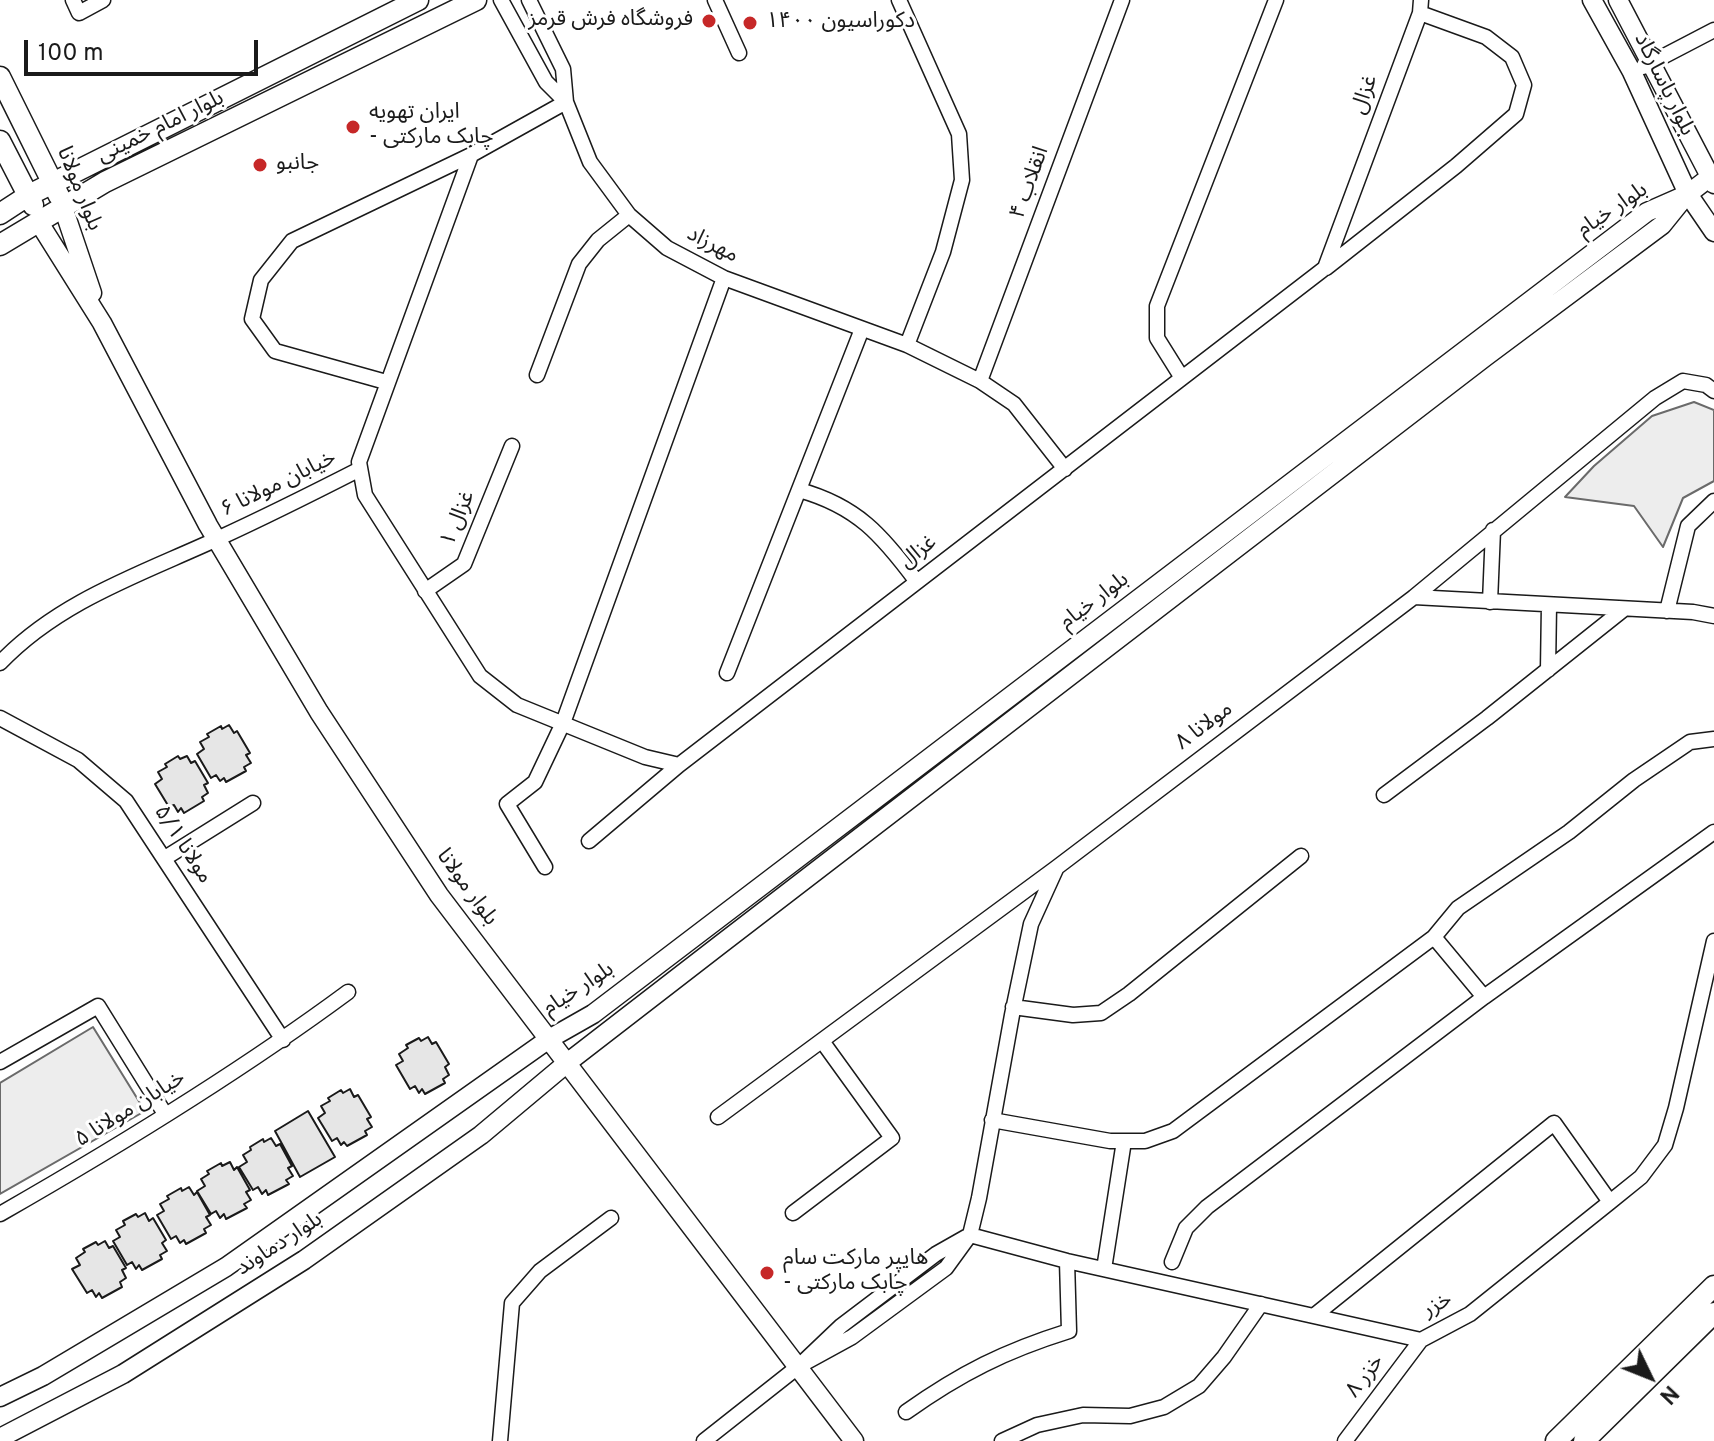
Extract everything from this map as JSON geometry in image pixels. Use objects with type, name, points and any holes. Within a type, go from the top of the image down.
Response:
[{"type":"main road","name":"بلوار امام خمینی","points":[[0,214],[29,195],[418,0]]},
{"type":"main road","name":"بلوار امام خمینی","points":[[0,245],[105,182],[476,0]]},
{"type":"main road","name":"بلوار مولانا","points":[[0,77],[55,183],[63,207]]},
{"type":"main road","name":"بلوار مولانا","points":[[0,141],[29,195],[38,221]]},
{"type":"main road","points":[[1556,1441],[1714,1286]]},
{"type":"main road","points":[[1589,1439],[1714,1313]]},
{"type":"main road","points":[[1678,1319],[1692,1335]]},
{"type":"street","points":[[73,0],[79,13],[103,0]]},
{"type":"street","points":[[501,0],[546,82],[566,102]]},
{"type":"street","points":[[529,0],[563,69],[566,102]]},
{"type":"street","points":[[715,0],[739,53]]},
{"type":"street","points":[[899,0],[959,134],[962,180],[943,252],[907,345]]},
{"type":"street","name":"انقلاب ۴","points":[[980,381],[1122,0]]},
{"type":"street","points":[[1182,378],[1157,338],[1157,306],[1276,0]]},
{"type":"street","name":"بلوار پاسارگاد","points":[[1592,0],[1632,72],[1688,194],[1714,232]]},
{"type":"street","name":"بلوار پاسارگاد","points":[[1618,0],[1713,179]]},
{"type":"street","points":[[1325,268],[1456,166],[1516,114],[1524,85],[1512,57],[1486,37],[1421,6]]},
{"type":"street","name":"غزال","points":[[589,841],[679,765],[1325,268],[1421,6]]},
{"type":"street","points":[[1632,72],[1714,30]]},
{"type":"street","points":[[386,382],[275,351],[252,319],[261,280],[292,241],[471,155],[566,102]]},
{"type":"street","name":"مهرزاد","points":[[566,102],[590,162],[629,215],[667,248],[724,278],[907,345],[980,381],[1014,404],[1065,469]]},
{"type":"street","points":[[471,155],[359,462],[365,495],[480,676],[517,705],[645,757],[679,765]]},
{"type":"street","points":[[1688,194],[1713,179]]},
{"type":"street","name":"بلوار خیام","points":[[549,1039],[606,1004],[1647,212],[1688,194]]},
{"type":"street","name":"بلوار خیام","points":[[567,1063],[1485,357],[1662,225],[1688,194]]},
{"type":"street","name":"بلوار مولانا","points":[[63,207],[102,323]]},
{"type":"street","points":[[537,375],[579,264],[598,240],[629,215]]},
{"type":"street","name":"بلوار مولانا","points":[[38,221],[102,323],[217,539],[319,712],[439,895],[854,1441]]},
{"type":"street","points":[[545,867],[507,804],[535,782],[563,723],[724,278]]},
{"type":"street","points":[[727,673],[862,329]]},
{"type":"street","name":"مولانا ۸","points":[[718,1117],[1056,868],[1414,597],[1655,398],[1683,381],[1706,385],[1714,391]]},
{"type":"street","name":"غزال ۱","points":[[425,591],[464,564],[512,446]]},
{"type":"street","name":"خیابان مولانا ۶","points":[[217,539],[360,469]]},
{"type":"street","points":[[799,490],[827,497],[861,516],[890,545],[917,582]]},
{"type":"street","points":[[1667,611],[1688,526],[1714,501]]},
{"type":"street","points":[[1490,602],[1493,530]]},
{"type":"street","points":[[0,663],[19,643],[67,609],[131,575],[217,539]]},
{"type":"street","points":[[1414,597],[1714,616]]},
{"type":"street","points":[[1548,670],[1549,605]]},
{"type":"street","points":[[1384,795],[1624,609]]},
{"type":"street","name":"مولانا ۵/۱","points":[[0,718],[78,760],[126,801],[283,1040]]},
{"type":"street","points":[[992,1120],[1065,1135],[1124,1141],[1145,1141],[1173,1131],[1434,937],[1458,908],[1569,832],[1634,780],[1690,742],[1714,739]]},
{"type":"street","points":[[165,858],[253,803]]},
{"type":"street","points":[[1172,1262],[1186,1228],[1207,1207],[1484,997],[1714,832]]},
{"type":"street","points":[[1013,1007],[1073,1015],[1101,1013],[1301,856]]},
{"type":"street","points":[[704,1441],[799,1366],[841,1326],[936,1254],[970,1235],[1031,924],[1056,868]]},
{"type":"street","points":[[1434,937],[1484,997]]},
{"type":"street","name":"خزر","points":[[970,1235],[1067,1261],[1421,1340],[1470,1314],[1641,1177],[1665,1145],[1710,974],[1714,941]]},
{"type":"street","name":"خیابان مولانا ۵","points":[[0,1214],[90,1162],[283,1040],[348,992]]},
{"type":"street","points":[[0,1062],[98,1006],[165,1114]]},
{"type":"street","name":"بلوار دماوند","points":[[0,1397],[43,1376],[226,1267],[549,1039]]},
{"type":"street","points":[[793,1213],[892,1138],[822,1041]]},
{"type":"street","name":"بلوار دماوند","points":[[0,1438],[123,1374],[304,1260],[481,1135],[567,1063]]},
{"type":"street","points":[[1315,1315],[1554,1123],[1610,1202]]},
{"type":"street","points":[[1104,1269],[1124,1141]]},
{"type":"street","points":[[500,1441],[512,1303],[540,1271],[611,1218]]},
{"type":"street","points":[[906,1412],[947,1383],[984,1363],[1017,1348],[1069,1331],[1067,1261]]},
{"type":"street","points":[[1002,1441],[1037,1425],[1083,1415],[1130,1416],[1164,1407],[1199,1386],[1224,1357],[1261,1304]]},
{"type":"street","name":"خزر ۸","points":[[1345,1441],[1421,1340]]},
{"type":"shaded area","points":[[1694,402],[1714,410],[1714,481],[1683,498],[1663,547],[1634,506],[1565,497],[1594,466],[1652,416]]},
{"type":"shaded area","points":[[93,1027],[145,1111],[0,1194],[0,1083]]},
{"type":"building","points":[[229,725],[234,733],[237,731],[250,753],[246,755],[251,763],[244,767],[246,771],[226,782],[224,778],[220,781],[216,775],[211,778],[197,754],[204,749],[200,742],[209,737],[207,734]]},
{"type":"building","points":[[178,756],[180,759],[187,756],[191,763],[195,761],[208,783],[204,785],[208,793],[202,797],[204,801],[184,813],[181,808],[178,812],[174,805],[169,807],[155,784],[162,779],[158,772]]},
{"type":"building","points":[[428,1037],[432,1044],[436,1042],[449,1064],[445,1067],[449,1075],[443,1079],[445,1083],[425,1094],[422,1089],[419,1093],[415,1086],[410,1089],[396,1065],[403,1061],[399,1054],[408,1048],[406,1045]]},
{"type":"building","points":[[350,1089],[354,1097],[358,1095],[371,1117],[367,1119],[372,1127],[365,1131],[367,1135],[347,1146],[344,1142],[341,1145],[337,1138],[332,1141],[318,1118],[325,1113],[321,1106],[330,1101],[328,1098],[341,1090],[343,1093]]},
{"type":"building","points":[[308,1111],[335,1157],[300,1177],[275,1131]]},
{"type":"building","points":[[271,1138],[276,1146],[280,1144],[292,1166],[288,1168],[293,1176],[286,1180],[289,1184],[268,1195],[266,1190],[262,1194],[258,1187],[253,1190],[239,1167],[247,1162],[243,1155],[251,1150],[250,1147]]},
{"type":"building","points":[[230,1162],[234,1170],[237,1167],[250,1190],[246,1192],[251,1200],[244,1204],[247,1208],[226,1219],[224,1214],[220,1218],[216,1211],[211,1214],[197,1191],[205,1186],[201,1179],[209,1174],[207,1171]]},
{"type":"building","points":[[189,1187],[194,1195],[197,1192],[210,1215],[206,1217],[211,1225],[204,1229],[206,1233],[186,1244],[184,1240],[180,1243],[176,1236],[171,1239],[157,1215],[164,1211],[160,1204],[169,1199],[167,1196]]},
{"type":"building","points":[[145,1213],[149,1221],[153,1218],[166,1240],[162,1243],[167,1251],[160,1255],[162,1259],[142,1270],[139,1265],[136,1269],[132,1262],[127,1265],[113,1241],[120,1237],[116,1230],[125,1225],[123,1221]]},
{"type":"building","points":[[105,1241],[109,1248],[113,1246],[126,1268],[122,1270],[126,1278],[120,1282],[122,1287],[102,1298],[99,1293],[96,1297],[92,1290],[87,1293],[72,1269],[80,1265],[76,1258],[85,1252],[83,1249]]},
{"type":"place","name":"فروشگاه فرش قرمز","points":[[709,21]]},
{"type":"place","name":"دکوراسیون ۱۴۰۰","points":[[750,23]]},
{"type":"place","name":"ایران تهویه - چابک مارکتی","points":[[353,127]]},
{"type":"place","name":"جانبو","points":[[260,165]]},
{"type":"place","name":"هایپر مارکت سام - چابک مارکتی","points":[[767,1273]]}]
